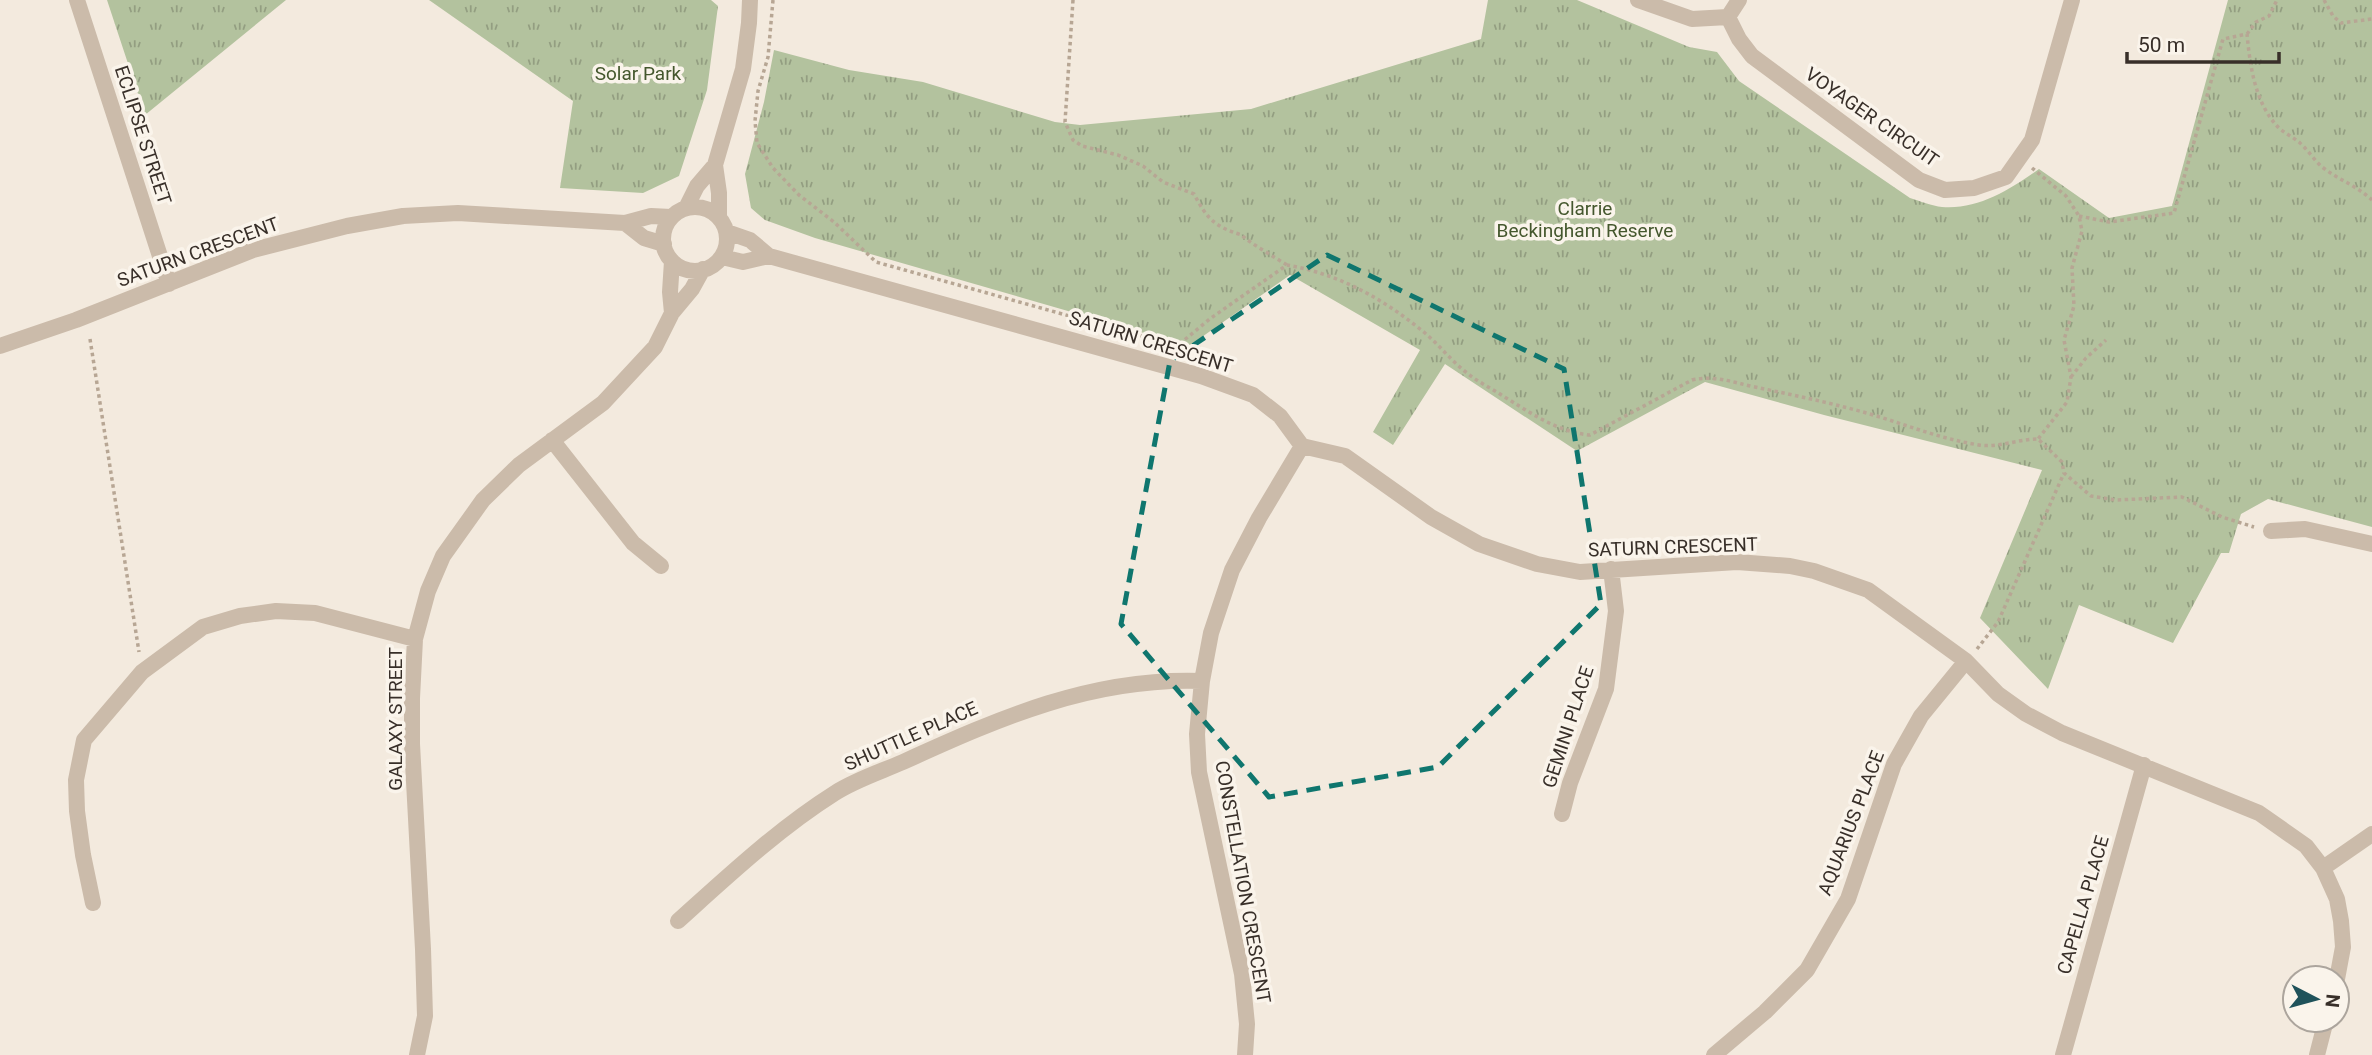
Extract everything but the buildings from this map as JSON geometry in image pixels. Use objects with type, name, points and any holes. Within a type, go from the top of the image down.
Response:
[{"type":"street","name":"ECLIPSE STREET","points":[[78,0],[169,284]]},
{"type":"street","points":[[686,208],[697,186],[715,165],[743,69],[750,23],[750,0]]},
{"type":"street","points":[[1638,0],[1692,19],[1728,17],[1739,0]]},
{"type":"street","name":"VOYAGER CIRCUIT","points":[[1728,17],[1739,40],[1752,56],[1919,180],[1945,190],[1974,188],[2006,177],[2032,140],[2071,0]]},
{"type":"street","points":[[715,165],[719,188],[719,216],[727,232],[727,244],[722,257],[703,269],[687,270],[672,261],[664,244],[666,225],[671,217],[686,208],[704,207],[719,216]]},
{"type":"street","name":"SATURN CRESCENT","points":[[0,346],[76,320],[253,250],[348,226],[403,216],[458,213],[625,223],[651,216],[671,217]]},
{"type":"street","name":"SATURN CRESCENT","points":[[625,223],[644,238],[664,244]]},
{"type":"street","name":"SATURN CRESCENT","points":[[727,232],[750,240],[769,256],[1201,376],[1253,395],[1280,416],[1302,446],[1345,456],[1431,517],[1479,544],[1537,564],[1580,572],[1737,562],[1790,566],[1814,571],[1868,590],[1966,661],[1998,694],[2026,714],[2062,733],[2259,813],[2306,846],[2323,867],[2337,899],[2343,947],[2340,964]]},
{"type":"street","name":"SATURN CRESCENT","points":[[722,257],[743,262],[769,256]]},
{"type":"street","name":"GALAXY STREET","points":[[672,261],[672,313]]},
{"type":"street","name":"GALAXY STREET","points":[[417,1055],[425,1016],[424,949],[412,744],[415,639],[428,591],[443,556],[483,500],[519,465],[603,403],[655,347],[672,313],[692,289],[703,269]]},
{"type":"street","points":[[552,440],[633,543],[661,566]]},
{"type":"street","name":"CONSTELLATION CRESCENT","points":[[1245,1055],[1247,1024],[1242,974],[1199,772],[1197,734],[1202,681],[1211,632],[1232,570],[1302,446]]},
{"type":"street","points":[[2271,531],[2305,529],[2372,544]]},
{"type":"street","name":"GEMINI PLACE","points":[[1562,814],[1570,782],[1606,689],[1616,611],[1611,569]]},
{"type":"street","points":[[93,903],[77,811],[76,780],[84,740],[142,672],[203,627],[240,616],[276,611],[315,613],[415,639]]},
{"type":"street","name":"AQUARIUS PLACE","points":[[1714,1055],[1765,1012],[1807,970],[1848,899],[1894,764],[1921,716],[1966,661]]},
{"type":"street","name":"SHUTTLE PLACE","points":[[678,921],[749,857],[836,792],[953,739],[1046,702],[1102,687],[1167,679],[1202,681]]},
{"type":"street","name":"CAPELLA PLACE","points":[[2063,1055],[2144,765]]},
{"type":"street","points":[[2323,867],[2372,834]]},
{"type":"street","points":[[2317,1055],[2322,1034]]},
{"type":"path","points":[[773,0],[768,57],[758,91],[755,121],[757,143],[773,168],[799,195],[834,222],[876,262],[1177,346],[1211,318],[1287,265]]},
{"type":"path","points":[[1073,0],[1065,122],[1073,141],[1082,146],[1118,155],[1143,166],[1163,182],[1194,194],[1212,222],[1242,235],[1244,240],[1259,246],[1287,265],[1338,278],[1379,299],[1422,330],[1466,373],[1546,423],[1576,434],[1590,435],[1692,380],[1710,376],[1833,404],[1948,439],[1982,445],[2005,445],[2022,439],[2038,439],[2062,462],[2064,473],[1998,622],[1966,661]]},
{"type":"path","points":[[2079,216],[2109,222],[2174,213],[2223,39],[2247,34],[2256,22],[2269,16],[2277,0]]},
{"type":"path","points":[[2325,0],[2333,16],[2341,23],[2372,19]]},
{"type":"path","points":[[2247,34],[2251,68],[2260,99],[2277,127],[2301,144],[2320,165],[2359,188],[2372,200]]},
{"type":"path","points":[[2020,158],[2066,196],[2079,216],[2082,231],[2072,268],[2074,306],[2064,340],[2071,377],[2067,402],[2038,439]]},
{"type":"path","points":[[90,340],[142,672]]},
{"type":"path","points":[[2071,377],[2086,358],[2106,340]]},
{"type":"path","points":[[2064,473],[2091,496],[2116,500],[2182,497],[2222,517],[2271,531]]},
{"type":"highlighted area","points":[[1327,255],[1564,369],[1601,604],[1438,767],[1269,797],[1121,624],[1170,361]]},
{"type":"green space","points":[[107,0],[286,0],[145,115]]},
{"type":"green space","name":"Solar Park","points":[[429,0],[711,0],[718,6],[707,90],[679,176],[643,193],[560,188],[573,101]]},
{"type":"green space","name":"Clarrie Beckingham Reserve","points":[[1488,0],[1577,0],[1689,47],[1717,52],[1739,81],[1910,198],[1942,207],[1968,205],[1994,197],[2039,169],[2109,218],[2172,206],[2228,0],[2372,0],[2372,527],[2268,499],[2241,514],[2229,553],[2221,553],[2173,643],[2079,605],[2048,689],[1980,618],[2042,470],[1705,382],[1577,451],[1445,364],[1393,445],[1373,432],[1420,350],[1290,275],[1189,346],[815,238],[765,220],[751,208],[745,174],[764,102],[774,50],[849,70],[923,82],[1055,122],[1080,125],[1251,109],[1481,39]]}]
